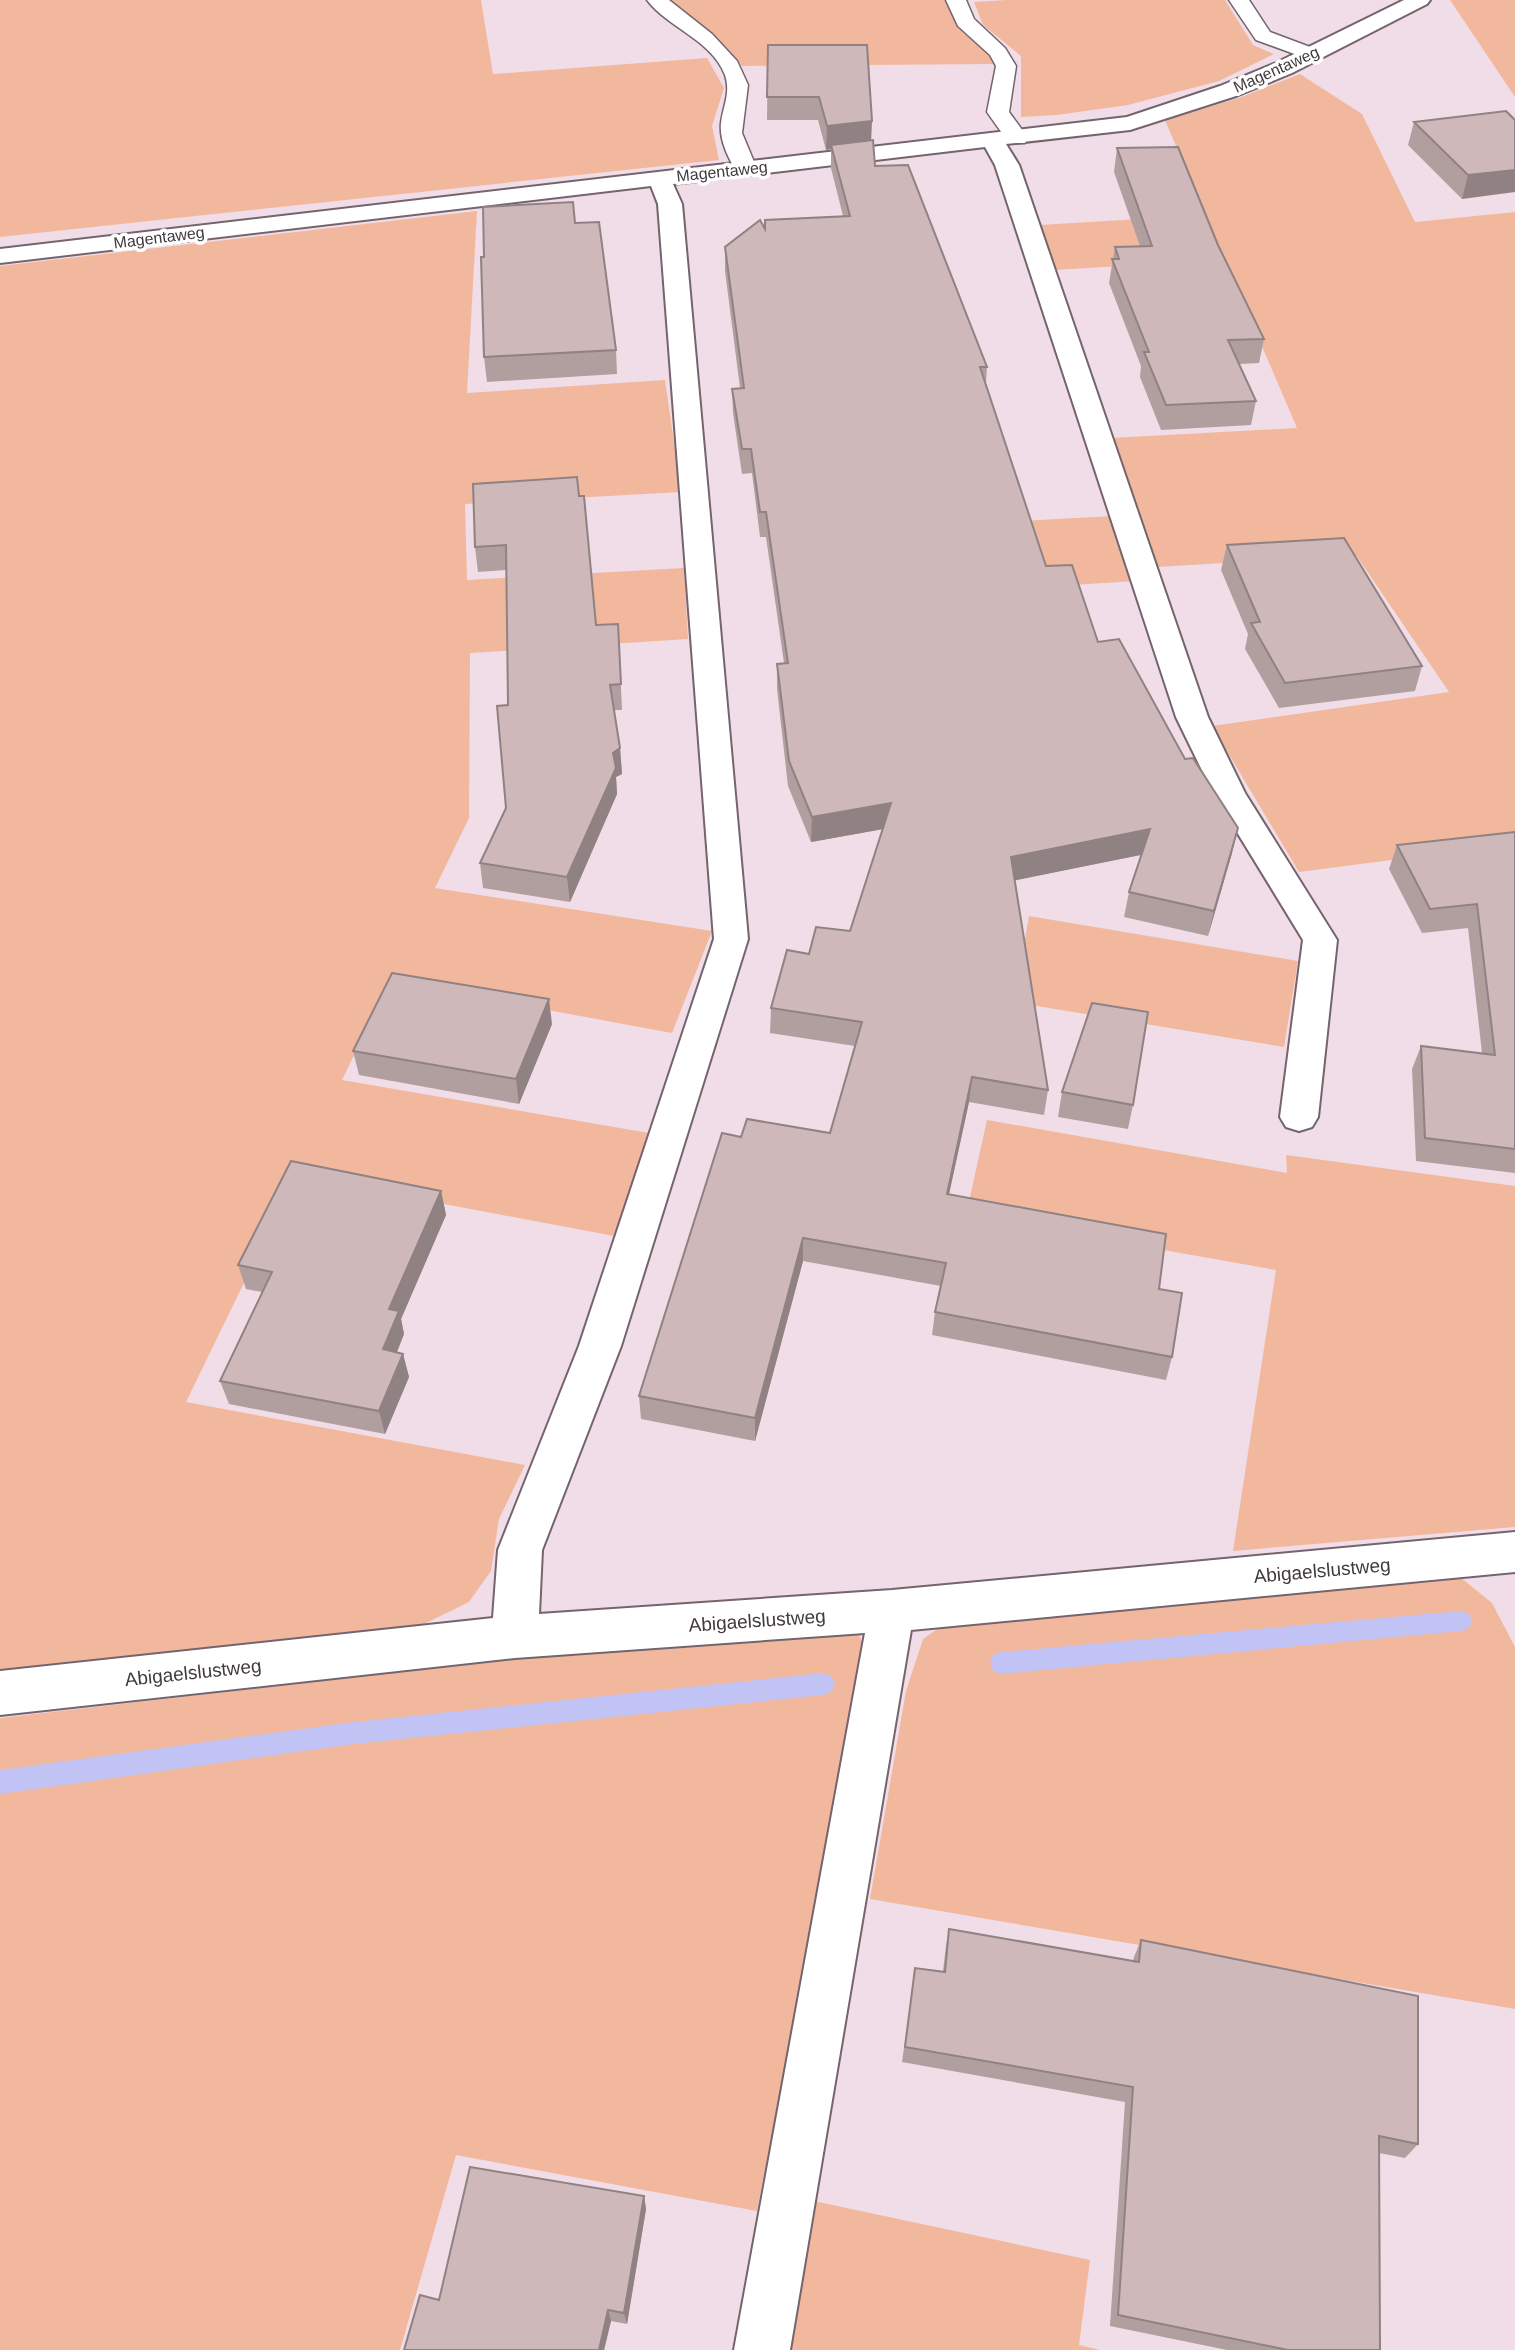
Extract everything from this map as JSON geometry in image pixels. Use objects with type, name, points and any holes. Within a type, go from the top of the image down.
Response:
[{"type":"street","name":"Magentaweg","points":[[0,256],[1130,123],[1228,91],[1311,54],[1420,0]]},
{"type":"street","points":[[1005,139],[1007,165],[1192,717],[1229,793],[1320,940],[1299,1117]]},
{"type":"street","points":[[515,1637],[520,1550],[600,1346],[731,939],[670,204],[659,179]]},
{"type":"street","name":"Abigaelslustweg","points":[[0,1693],[515,1637],[892,1611],[1512,1560]]},
{"type":"street","points":[[762,2350],[892,1611]]},
{"type":"lane","points":[[657,0],[721,53],[734,72],[738,91],[731,127],[746,169]]},
{"type":"lane","points":[[956,0],[965,22],[998,52],[1006,66],[998,112],[1005,139]]},
{"type":"lane","points":[[1239,0],[1263,36],[1311,54]]},
{"type":"shaded area","points":[[0,0],[481,0],[493,74],[707,58],[724,88],[712,126],[719,160],[0,237]]},
{"type":"shaded area","points":[[664,0],[947,0],[963,33],[988,52],[995,64],[742,66]]},
{"type":"shaded area","points":[[1225,0],[1253,45],[1274,54],[1219,81],[1128,105],[1021,117],[1021,56],[983,25],[974,2]]},
{"type":"shaded area","points":[[1450,0],[1515,0],[1515,97]]},
{"type":"shaded area","points":[[1300,74],[1362,114],[1415,222],[1515,212],[1515,844],[1299,872],[1212,726],[1449,692],[1356,555],[1158,567],[1111,438],[1297,428],[1225,260],[1054,270],[1040,225],[1205,215],[1165,120],[1239,98]]},
{"type":"shaded area","points":[[477,211],[467,393],[665,380],[681,492],[465,504],[467,580],[684,568],[688,639],[470,653],[469,818],[435,888],[712,931],[672,1033],[390,981],[342,1080],[649,1133],[614,1236],[296,1176],[186,1402],[525,1465],[499,1519],[491,1571],[469,1602],[422,1625],[0,1674],[0,266]]},
{"type":"shaded area","points":[[1113,516],[1136,581],[928,594],[911,527]]},
{"type":"shaded area","points":[[1029,916],[1298,961],[1284,1047],[1007,1001],[1023,950]]},
{"type":"shaded area","points":[[987,1120],[1287,1173],[1286,1155],[1515,1186],[1515,1527],[1233,1551],[1276,1270],[966,1215]]},
{"type":"shaded area","points":[[1460,1577],[1492,1603],[1515,1647],[1515,2009],[870,1899],[906,1691],[923,1639],[949,1621]]},
{"type":"shaded area","points":[[857,1631],[865,1648],[757,2211],[456,2155],[400,2350],[0,2350],[0,1718],[504,1660]]},
{"type":"shaded area","points":[[814,2201],[1090,2260],[1079,2345],[1100,2350],[786,2350]]},
{"type":"building","points":[[768,45],[867,45],[872,121],[827,126],[819,97],[767,97]]},
{"type":"building","points":[[1506,111],[1515,120],[1515,170],[1468,175],[1414,122]]},
{"type":"building","points":[[873,140],[875,166],[908,165],[987,367],[980,367],[1046,566],[1072,565],[1098,642],[1119,639],[1185,759],[1193,758],[1238,828],[1214,911],[1129,892],[1150,829],[1011,857],[1048,1090],[972,1077],[947,1194],[1166,1234],[1159,1289],[1182,1293],[1172,1357],[935,1312],[946,1263],[803,1238],[755,1418],[639,1396],[722,1133],[741,1137],[747,1119],[830,1133],[862,1022],[771,1008],[787,950],[809,954],[816,927],[850,931],[891,803],[812,817],[789,761],[777,664],[788,663],[766,512],[760,512],[751,449],[742,449],[732,389],[744,388],[725,247],[760,220],[765,229],[765,220],[850,216],[831,145]]},
{"type":"building","points":[[1178,147],[1218,245],[1264,339],[1228,340],[1256,401],[1166,405],[1144,352],[1149,352],[1112,259],[1119,259],[1115,247],[1152,246],[1117,148]]},
{"type":"building","points":[[573,202],[575,223],[599,222],[616,350],[484,357],[481,257],[484,257],[483,207]]},
{"type":"building","points":[[577,477],[579,496],[584,496],[596,625],[618,624],[621,684],[610,685],[620,748],[613,753],[616,768],[567,877],[480,863],[506,808],[497,706],[508,705],[506,545],[475,547],[473,484]]},
{"type":"building","points":[[1344,538],[1422,666],[1285,683],[1251,623],[1260,622],[1227,545]]},
{"type":"building","points":[[1515,832],[1515,1149],[1425,1138],[1421,1046],[1495,1055],[1477,904],[1430,909],[1397,845]]},
{"type":"building","points":[[392,973],[549,999],[516,1079],[353,1051]]},
{"type":"building","points":[[1092,1003],[1148,1012],[1133,1105],[1062,1092]]},
{"type":"building","points":[[291,1161],[441,1191],[389,1309],[399,1311],[383,1349],[403,1354],[379,1411],[220,1381],[272,1272],[238,1265]]},
{"type":"building","points":[[949,1929],[1139,1962],[1141,1940],[1418,1996],[1418,2144],[1379,2136],[1380,2350],[1288,2350],[1118,2315],[1133,2087],[905,2047],[915,1968],[945,1972]]},
{"type":"building","points":[[470,2167],[644,2196],[624,2313],[608,2310],[599,2350],[404,2350],[420,2295],[439,2300]]},
{"type":"waterway","points":[[1001,1663],[1461,1621]]},
{"type":"waterway","points":[[0,1782],[354,1733],[823,1684]]}]
